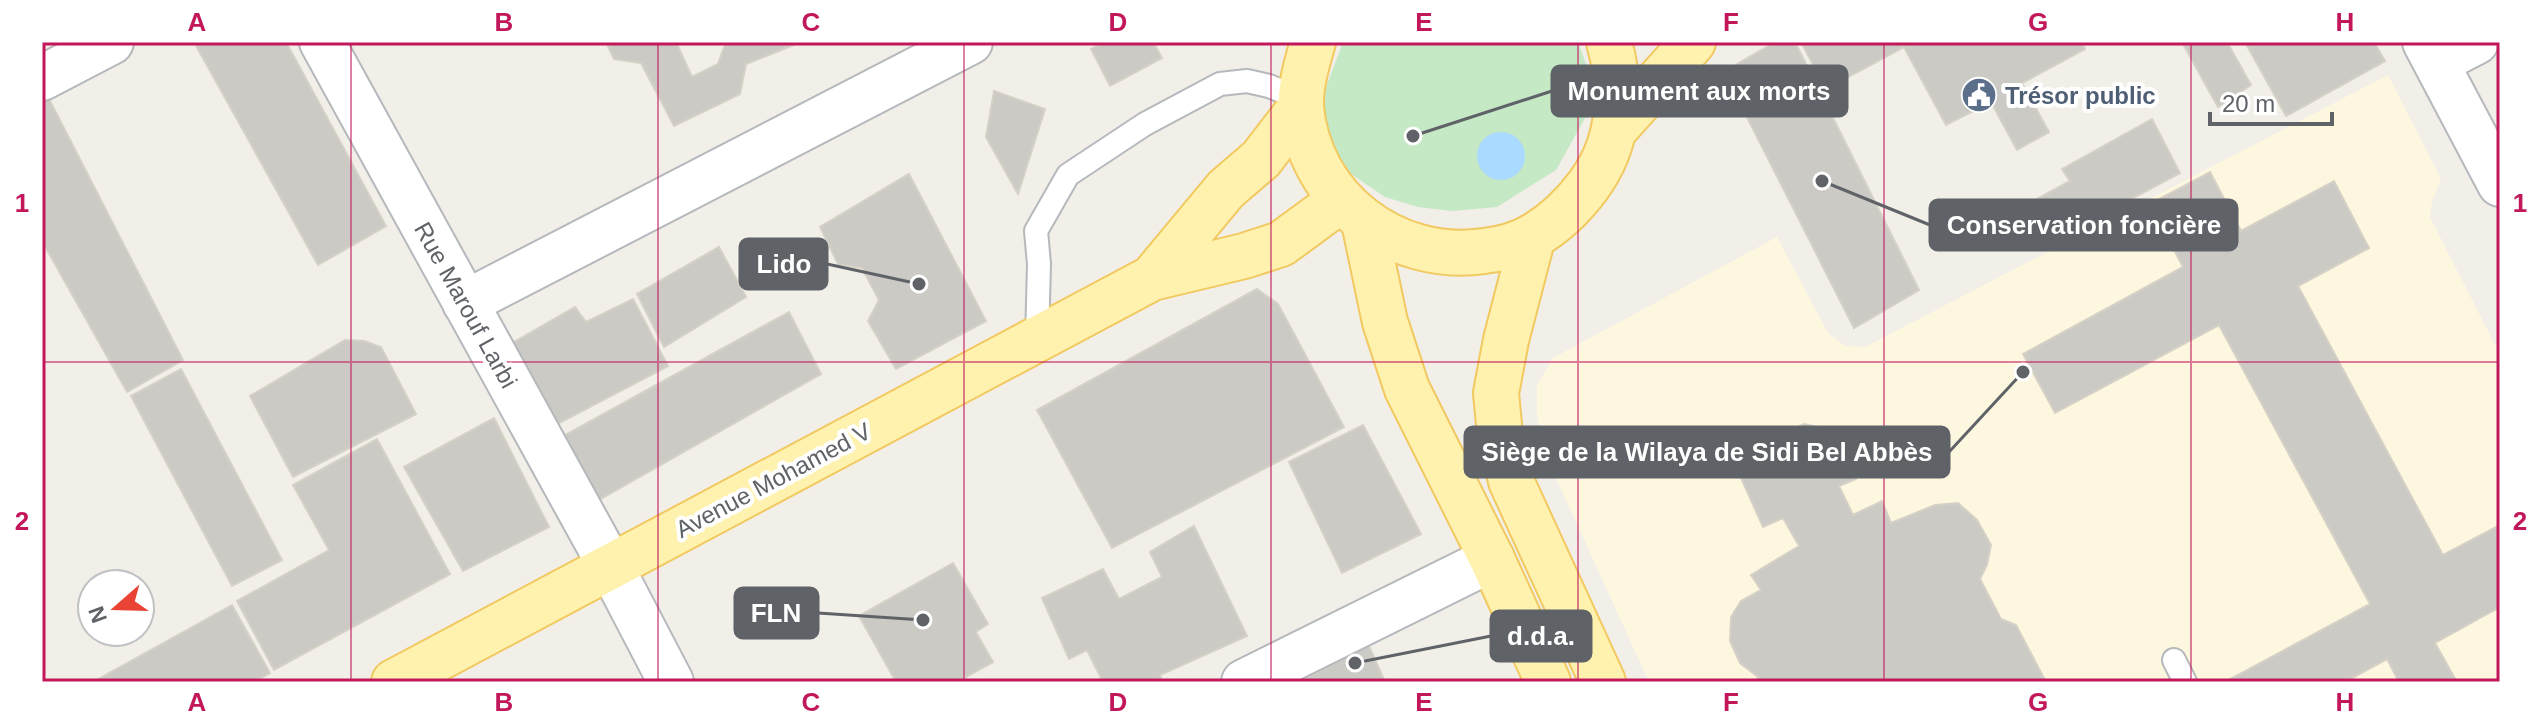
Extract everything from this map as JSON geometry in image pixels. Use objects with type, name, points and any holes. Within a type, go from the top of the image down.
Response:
[{"type":"main road","points":[[1301,72],[1305,132],[1314,157],[1326,180],[1353,211],[1395,240],[1429,251],[1465,254],[1500,249],[1533,236],[1571,209],[1599,172],[1615,129],[1619,98],[1616,66],[1609,42]]},
{"type":"main road","points":[[1615,129],[1693,42]]},
{"type":"main road","points":[[1152,278],[1226,189],[1261,159],[1301,72]]},
{"type":"main road","points":[[1152,278],[1281,244],[1353,211]]},
{"type":"main road","points":[[1353,211],[1407,389],[1492,559],[1548,682]]},
{"type":"main road","points":[[1533,236],[1506,340],[1496,393],[1500,435],[1511,481],[1603,682]]},
{"type":"main road","name":"Avenue Mohamed V","points":[[394,682],[1152,278]]},
{"type":"street","points":[[42,78],[111,42]]},
{"type":"street","name":"Rue Marouf Larbi","points":[[322,42],[671,682]]},
{"type":"street","points":[[465,303],[970,42]]},
{"type":"street","points":[[2476,42],[2431,52],[2500,184]]},
{"type":"street","points":[[1244,682],[1492,559]]},
{"type":"lane","points":[[1037,340],[1039,264],[1036,231],[1068,175],[1145,124],[1220,84],[1247,81],[1269,86],[1301,72]]},
{"type":"lane","points":[[2174,660],[2185,682]]},
{"type":"shaded area","points":[[2388,75],[2441,179],[2432,201],[2430,217],[2500,355],[2500,682],[1649,682],[1544,452],[1537,415],[1537,385],[1553,358],[1777,237],[1828,333],[1845,346],[1865,347]]},
{"type":"green space","points":[[1343,42],[1578,42],[1586,64],[1585,118],[1556,170],[1497,207],[1452,211],[1418,207],[1385,197],[1351,174],[1327,138],[1322,98]]},
{"type":"water","points":[[1501,132],[1518,139],[1525,156],[1518,173],[1501,180],[1484,173],[1477,156],[1484,139]]},
{"type":"building","points":[[194,42],[286,42],[386,226],[318,265]]},
{"type":"building","points":[[606,42],[676,42],[692,77],[718,64],[726,42],[801,42],[746,64],[740,94],[674,126],[641,63],[614,59]]},
{"type":"building","points":[[1104,42],[1153,42],[1162,58],[1110,86],[1091,49]]},
{"type":"building","points":[[1775,42],[1795,42],[1919,290],[1854,328],[1724,72]]},
{"type":"building","name":"Trésor public","points":[[1801,42],[2082,42],[2085,49],[2022,83],[2049,132],[2017,150],[1991,102],[1946,125],[1904,47],[1826,89]]},
{"type":"building","points":[[2182,42],[2227,42],[2251,85],[2218,107]]},
{"type":"building","points":[[2245,42],[2374,42],[2385,61],[2286,116]]},
{"type":"building","points":[[994,91],[1045,109],[1018,194],[986,137]]},
{"type":"building","points":[[49,99],[183,360],[127,392],[42,241],[42,103]]},
{"type":"building","points":[[2152,119],[2180,173],[2047,244],[2026,205],[2070,181],[2062,169]]},
{"type":"building","points":[[2210,172],[2241,231],[2334,181],[2369,248],[2298,286],[2443,555],[2500,525],[2500,607],[2435,643],[2457,682],[2399,682],[2387,659],[2345,682],[2225,682],[2370,604],[2219,325],[2055,413],[2023,354],[2183,267],[2150,204]]},
{"type":"building","points":[[909,174],[986,321],[896,369],[868,321],[879,300],[862,268],[838,264],[820,227]]},
{"type":"building","points":[[719,247],[746,297],[664,347],[637,294]]},
{"type":"building","points":[[1257,289],[1278,304],[1344,427],[1112,548],[1037,410]]},
{"type":"building","points":[[633,299],[668,366],[548,429],[505,347],[575,307],[586,322]]},
{"type":"building","points":[[789,312],[821,374],[583,509],[549,444]]},
{"type":"building","points":[[345,340],[364,341],[381,347],[416,414],[293,477],[250,396]]},
{"type":"building","points":[[181,369],[282,560],[232,586],[131,396]]},
{"type":"building","points":[[494,418],[549,527],[463,571],[404,467]]},
{"type":"building","points":[[1804,424],[1834,431],[1856,479],[1839,486],[1853,515],[1882,501],[1891,523],[1935,505],[1958,503],[1977,520],[1991,545],[1980,579],[2001,619],[2016,625],[2046,682],[1757,682],[1758,677],[1740,663],[1730,641],[1731,617],[1741,601],[1761,590],[1751,575],[1799,546],[1783,518],[1763,527],[1741,478],[1753,447]]},
{"type":"building","points":[[1363,425],[1421,534],[1342,573],[1289,462]]},
{"type":"building","points":[[377,439],[450,574],[274,670],[237,601],[329,550],[293,485]]},
{"type":"building","points":[[1194,526],[1247,636],[1160,675],[1163,682],[1103,682],[1087,650],[1069,659],[1042,598],[1103,569],[1119,599],[1162,577],[1150,552]]},
{"type":"building","points":[[953,563],[988,624],[976,632],[993,662],[957,682],[896,682],[859,616]]},
{"type":"building","points":[[232,605],[270,673],[254,682],[93,682]]},
{"type":"building","points":[[1368,644],[1385,682],[1300,682]]},
{"type":"place","name":"Trésor public","points":[[1979,95]]},
{"type":"place","name":"Monument aux morts","points":[[1413,136]]},
{"type":"place","name":"Conservation foncière","points":[[1822,181]]},
{"type":"place","name":"Lido","points":[[919,284]]},
{"type":"place","name":"Siège de la Wilaya de Sidi Bel Abbès","points":[[2023,372]]},
{"type":"place","name":"FLN","points":[[923,620]]},
{"type":"place","name":"d.d.a.","points":[[1355,663]]}]
